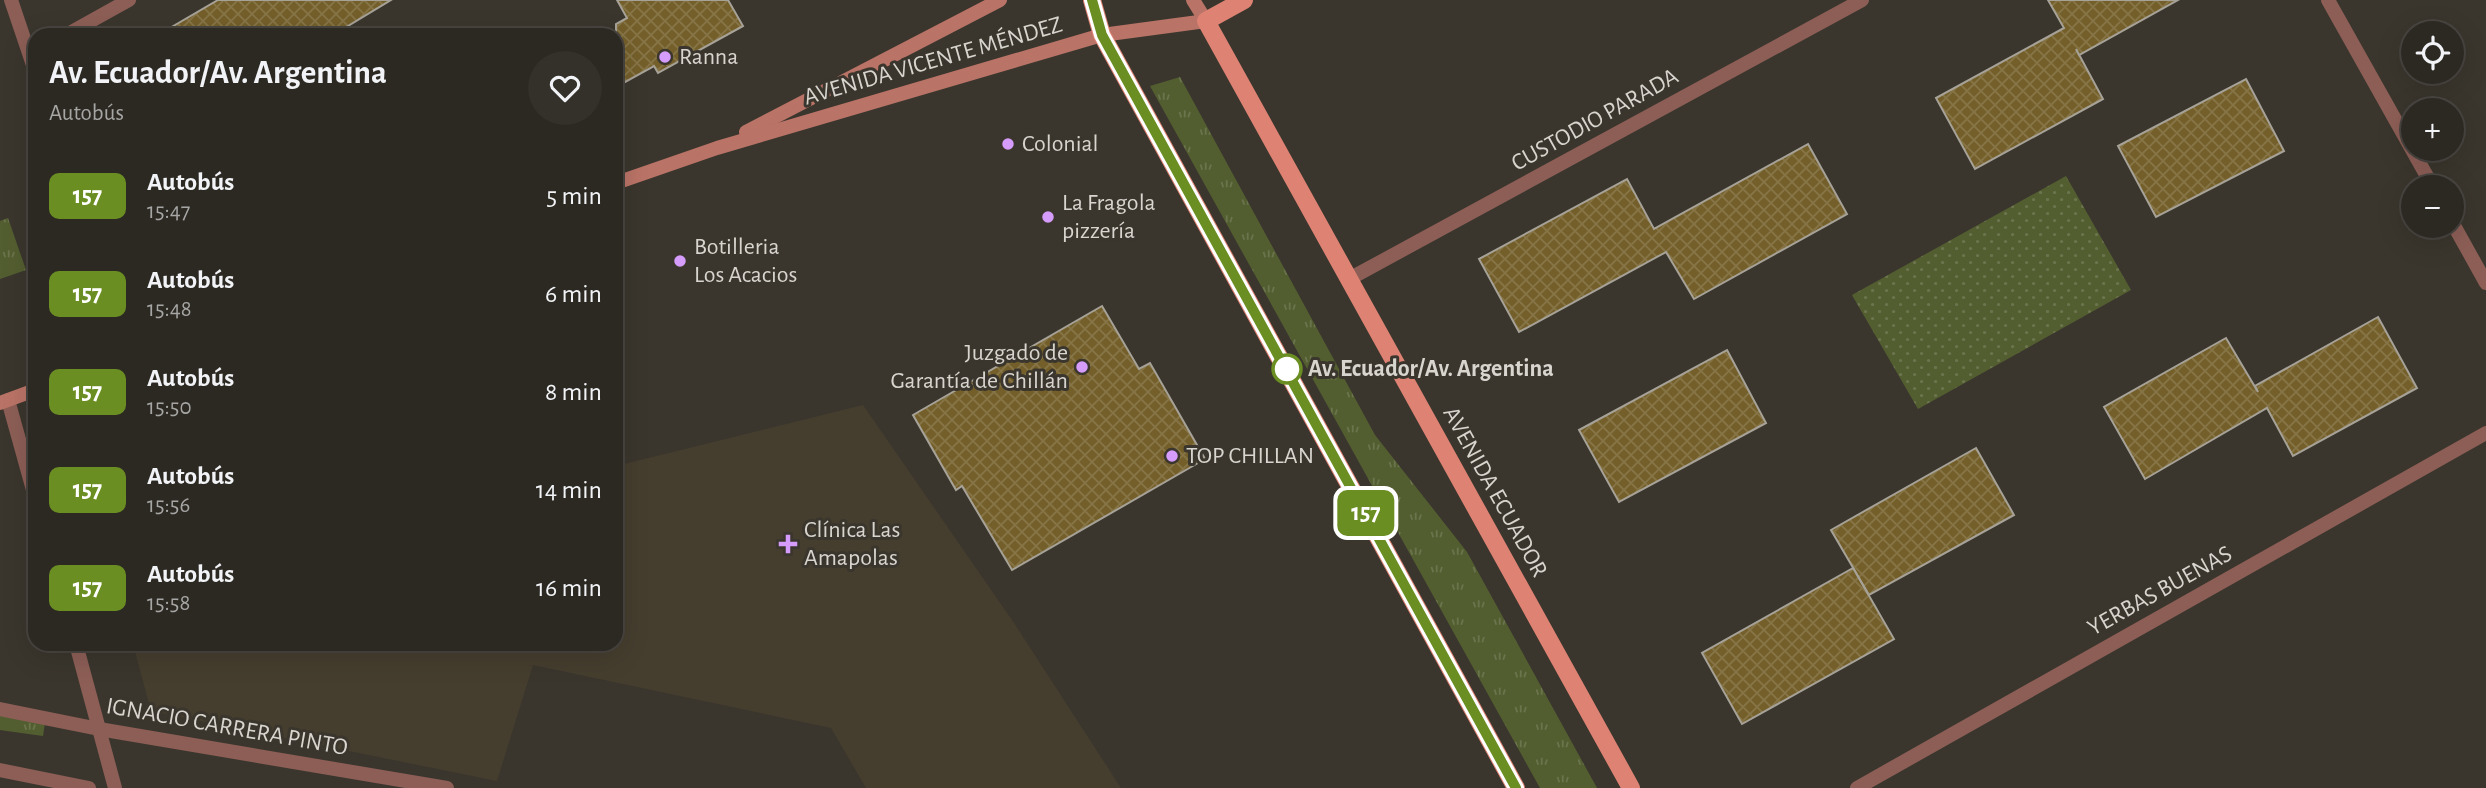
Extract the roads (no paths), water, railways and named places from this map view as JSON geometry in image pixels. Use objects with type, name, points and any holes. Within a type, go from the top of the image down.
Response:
[{"type":"main road","name":"AVENIDA VICENTE MÉNDEZ","points":[[717,148],[1000,0]]},
{"type":"main road","points":[[1092,0],[1102,35],[1516,788]]},
{"type":"main road","name":"AVENIDA ECUADOR","points":[[1193,0],[1631,788]]},
{"type":"main road","points":[[1206,21],[1244,0]]},
{"type":"main road","name":"AVENIDA VICENTE MÉNDEZ","points":[[623,181],[717,148],[1102,35],[1206,21]]},
{"type":"main road","points":[[4,401],[28,392]]},
{"type":"street","points":[[11,0],[28,44]]},
{"type":"street","points":[[79,28],[129,0]]},
{"type":"street","name":"CUSTODIO PARADA","points":[[1349,279],[1862,0]]},
{"type":"street","points":[[2328,0],[2426,175]]},
{"type":"street","points":[[2461,238],[2486,283]]},
{"type":"street","points":[[4,401],[28,475]]},
{"type":"street","name":"YERBAS BUENAS","points":[[1857,788],[2486,433]]},
{"type":"street","points":[[78,651],[116,788]]},
{"type":"street","name":"IGNACIO CARRERA PINTO","points":[[0,709],[99,729],[447,788]]},
{"type":"street","points":[[0,770],[89,788]]},
{"type":"place","name":"Ranna","points":[[665,57]]},
{"type":"place","name":"Colonial","points":[[1008,144]]},
{"type":"place","name":"La Fragola pizzería","points":[[1048,217]]},
{"type":"place","name":"Botilleria Los Acacios","points":[[680,261]]},
{"type":"place","name":"Juzgado de Garantía de Chillán","points":[[1082,367]]},
{"type":"place","name":"Av. Ecuador/Av. Argentina","points":[[1287,369]]},
{"type":"place","name":"TOP CHILLAN","points":[[1172,456]]},
{"type":"place","name":"Clínica Las Amapolas","points":[[788,544]]}]
